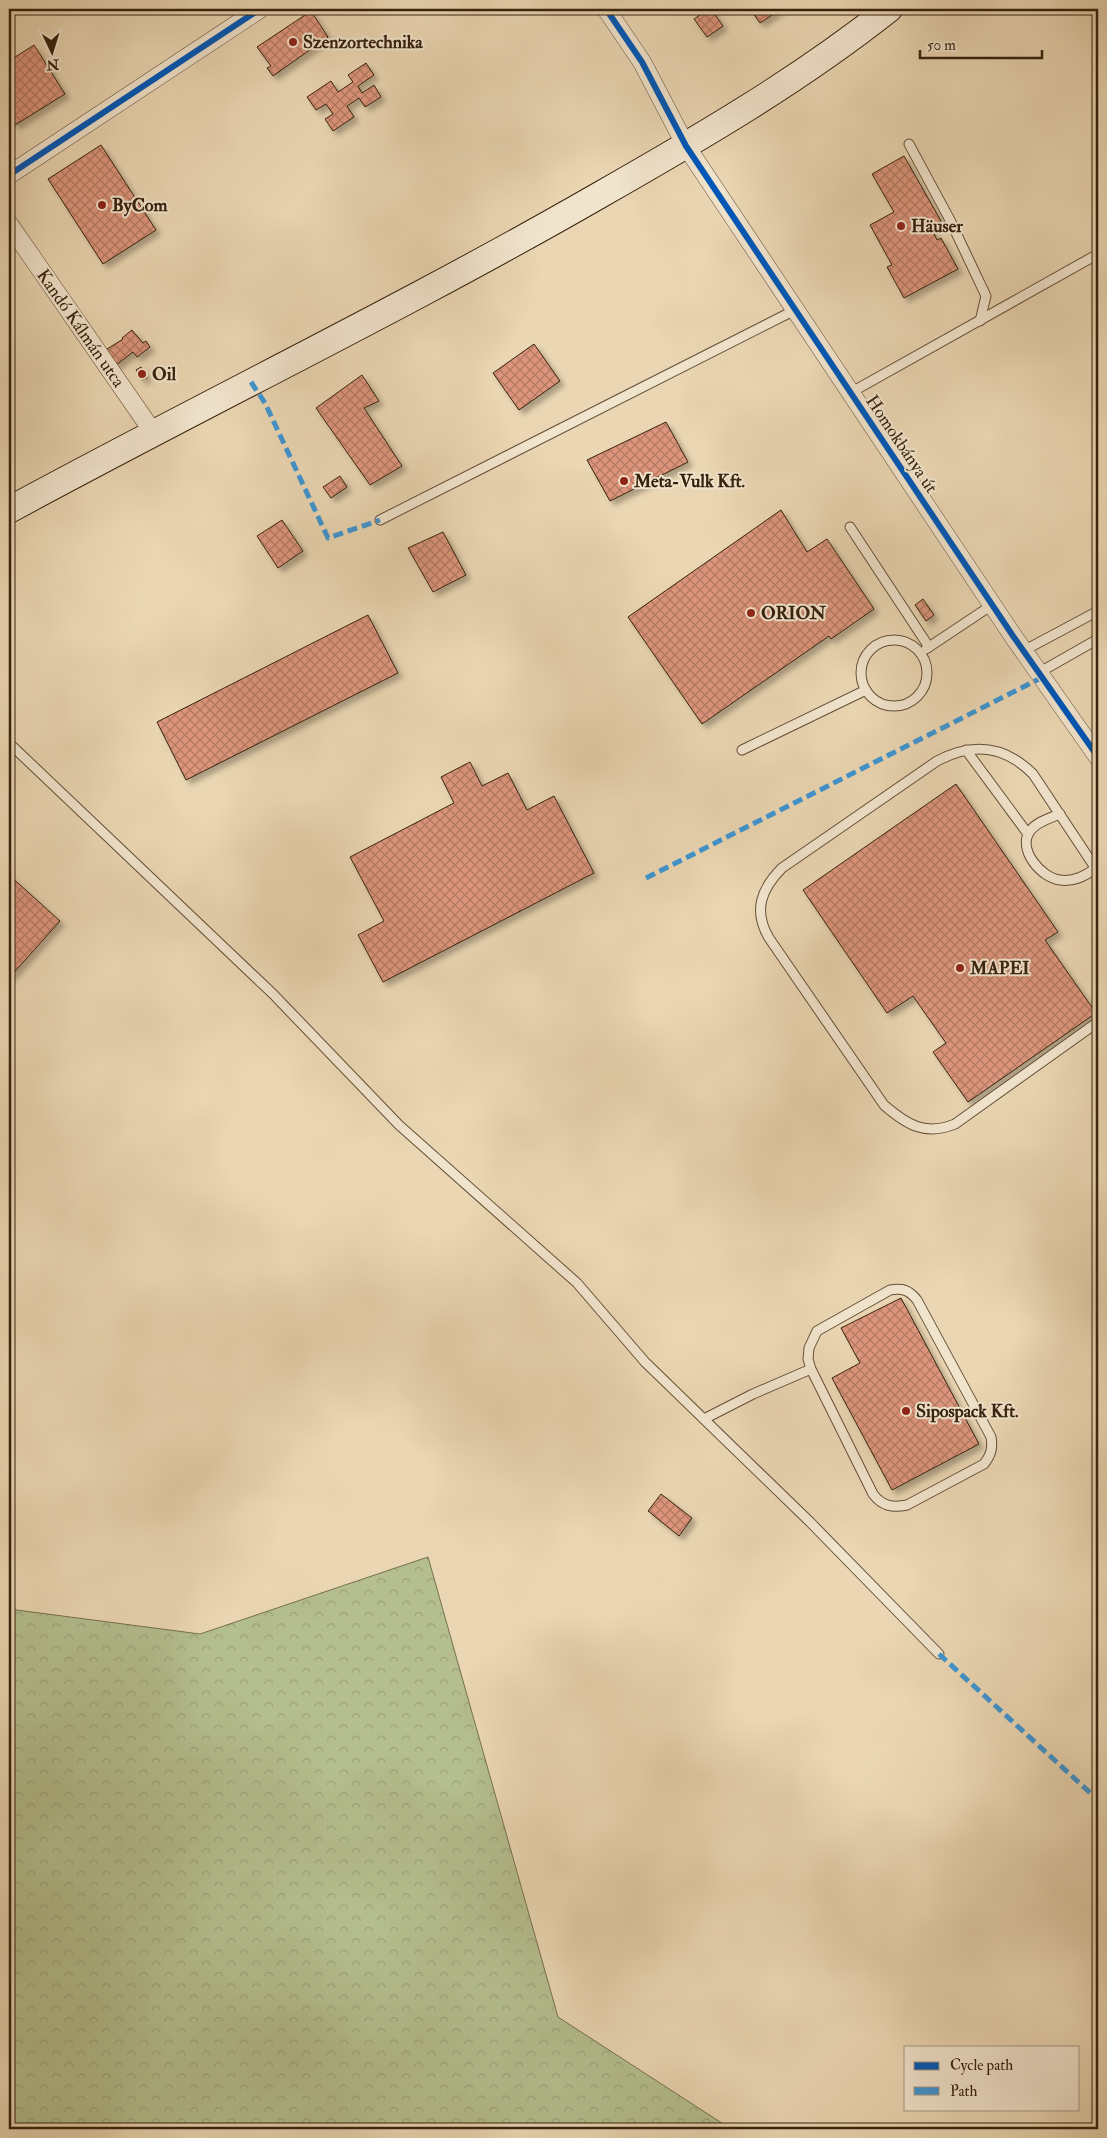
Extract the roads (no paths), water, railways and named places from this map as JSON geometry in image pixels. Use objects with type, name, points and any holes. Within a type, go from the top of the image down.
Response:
[{"type":"main road","points":[[9,510],[154,432],[487,259],[686,146],[774,92],[856,35],[889,9]]},
{"type":"street","points":[[9,175],[260,9]]},
{"type":"street","name":"Homokbánya út","points":[[606,9],[642,62],[686,146],[992,605],[1098,757]]},
{"type":"street","name":"Kandó Kálmán utca","points":[[9,224],[154,432]]},
{"type":"lane","points":[[909,144],[950,220],[986,296],[980,321]]},
{"type":"lane","points":[[850,393],[1098,254]]},
{"type":"lane","points":[[380,520],[795,310]]},
{"type":"lane","points":[[850,527],[929,647]]},
{"type":"lane","points":[[920,653],[992,605]]},
{"type":"lane","points":[[1024,651],[1098,611]]},
{"type":"lane","points":[[1040,672],[1098,639]]},
{"type":"lane","points":[[903,641],[920,653],[925,662],[926,677],[921,692],[914,699],[905,704],[884,705],[875,700],[866,690],[861,674],[862,664],[874,647],[883,642],[903,641]]},
{"type":"lane","points":[[742,750],[866,690]]},
{"type":"lane","points":[[9,743],[273,994],[399,1125],[577,1283],[645,1362],[810,1522],[939,1654]]},
{"type":"lane","points":[[1060,814],[1036,824],[1028,834],[1026,846],[1029,855],[1049,876],[1060,880],[1084,877],[1097,870],[1060,814],[1033,774],[1021,762],[997,751],[966,750],[950,754],[937,761],[782,868],[770,880],[764,891],[760,914],[764,930],[884,1105],[904,1122],[915,1126],[943,1129],[955,1124],[1098,1022]]},
{"type":"lane","points":[[966,750],[1028,834]]},
{"type":"lane","points":[[890,1290],[907,1290],[917,1300],[991,1437],[992,1444],[989,1458],[984,1464],[907,1505],[892,1506],[884,1504],[873,1494],[811,1369],[808,1359],[809,1348],[818,1331],[890,1290]]},
{"type":"lane","points":[[704,1419],[753,1394],[811,1369]]},
{"type":"place","name":"Szenzortechnika","points":[[293,42]]},
{"type":"place","name":"ByCom","points":[[102,205]]},
{"type":"place","name":"Häuser","points":[[901,226]]},
{"type":"place","name":"Oil","points":[[142,374]]},
{"type":"place","name":"Meta-Vulk Kft.","points":[[624,481]]},
{"type":"place","name":"ORION","points":[[751,613]]},
{"type":"place","name":"MAPEI","points":[[960,968]]},
{"type":"place","name":"Sipospack Kft.","points":[[906,1411]]}]
